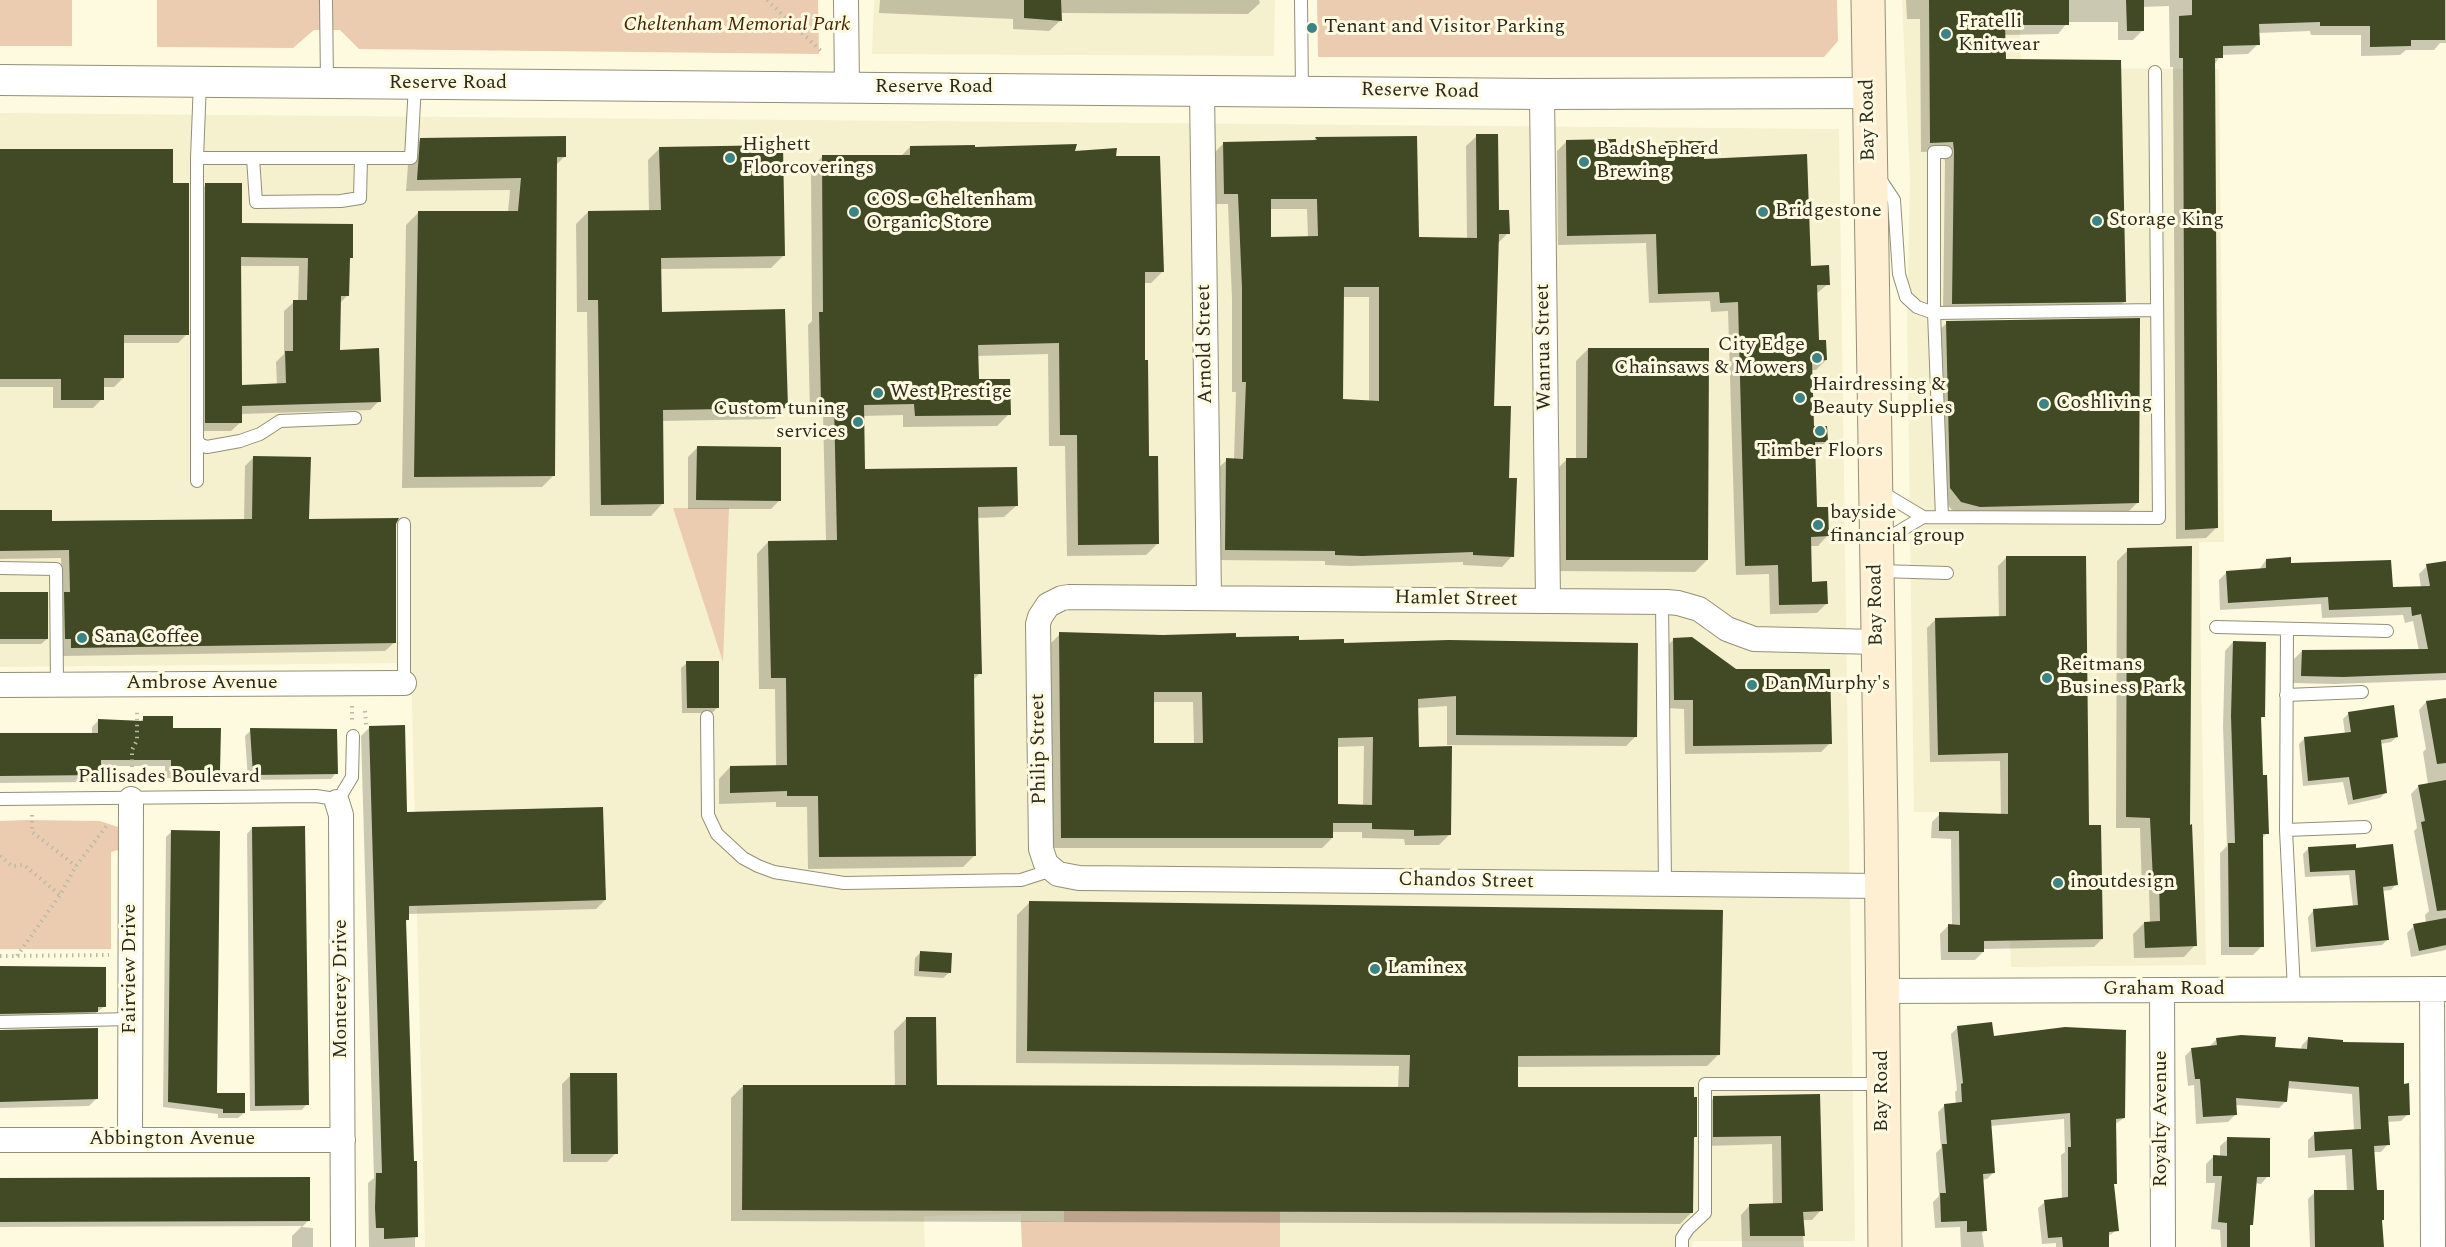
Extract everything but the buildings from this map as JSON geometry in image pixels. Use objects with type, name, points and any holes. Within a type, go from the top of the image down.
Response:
[{"type":"main road","name":"Bay Road","points":[[1868,0],[1885,1247]]},
{"type":"street","points":[[846,0],[847,87]]},
{"type":"street","name":"Reserve Road","points":[[0,80],[1542,94],[1868,93]]},
{"type":"street","name":"Arnold Street","points":[[1203,91],[1209,598]]},
{"type":"street","name":"Wanrua Street","points":[[1542,94],[1548,601]]},
{"type":"street","name":"Hamlet Street","points":[[1038,624],[1043,611],[1062,598],[1662,602],[1678,603],[1699,609],[1727,629],[1754,639],[1877,642]]},
{"type":"street","name":"Philip Street","points":[[1038,624],[1041,849],[1046,864],[1052,870]]},
{"type":"street","name":"Ambrose Avenue","points":[[0,685],[404,683]]},
{"type":"street","name":"Fairview Drive","points":[[130,1140],[131,799]]},
{"type":"street","name":"Monterey Drive","points":[[337,802],[341,815],[343,1247]]},
{"type":"street","name":"Chandos Street","points":[[1052,870],[1058,874],[1079,878],[1881,886]]},
{"type":"street","points":[[2433,1247],[2439,989]]},
{"type":"street","name":"Graham Road","points":[[1882,991],[2439,989]]},
{"type":"street","name":"Royalty Avenue","points":[[2162,990],[2163,1247]]},
{"type":"street","name":"Abbington Avenue","points":[[0,1140],[343,1140]]},
{"type":"lane","points":[[326,0],[327,83]]},
{"type":"lane","points":[[1302,0],[1302,91]]},
{"type":"lane","points":[[1876,489],[1923,517],[2159,518],[2155,72]]},
{"type":"lane","points":[[197,481],[196,158],[200,82]]},
{"type":"lane","points":[[196,158],[411,158],[415,84]]},
{"type":"lane","points":[[1942,517],[1934,313],[1934,152],[1946,152]]},
{"type":"lane","points":[[253,158],[256,201],[340,201],[360,198],[361,158]]},
{"type":"lane","points":[[1869,162],[1894,200],[1899,274],[1906,297],[1917,307],[1934,313],[2157,310]]},
{"type":"lane","points":[[197,440],[201,445],[207,447],[240,441],[260,434],[280,421],[356,418]]},
{"type":"lane","points":[[1877,558],[1923,517]]},
{"type":"lane","points":[[404,524],[404,683]]},
{"type":"lane","points":[[1877,558],[1947,573]]},
{"type":"lane","points":[[0,568],[63,569],[57,685]]},
{"type":"lane","points":[[1662,602],[1665,884]]},
{"type":"lane","points":[[2216,627],[2387,631]]},
{"type":"lane","points":[[2287,629],[2286,830],[2294,990]]},
{"type":"lane","points":[[2286,694],[2362,693]]},
{"type":"lane","points":[[707,717],[708,816],[717,834],[742,858],[758,866],[774,872],[844,883],[1021,880],[1052,870]]},
{"type":"lane","points":[[337,802],[352,777],[353,736]]},
{"type":"lane","name":"Pallisades Boulevard","points":[[0,799],[316,796],[337,802]]},
{"type":"lane","points":[[2286,830],[2365,827]]},
{"type":"lane","points":[[0,1022],[131,1019]]},
{"type":"lane","points":[[1682,1247],[1682,1238],[1688,1229],[1706,1214],[1705,1084],[1883,1084]]},
{"type":"path","points":[[767,0],[821,51]]},
{"type":"path","points":[[352,684],[353,736]]},
{"type":"path","points":[[17,956],[60,895],[76,866],[112,819],[131,799],[132,750],[137,740],[137,712]]},
{"type":"path","points":[[31,799],[32,831],[76,866]]},
{"type":"path","points":[[0,856],[12,866],[24,865],[60,895]]},
{"type":"path","points":[[0,956],[130,955]]},
{"type":"shaded area","points":[[874,0],[1275,0],[1274,56],[872,54]]},
{"type":"shaded area","points":[[1902,0],[2019,0],[2021,68],[2219,69],[2224,542],[2199,542],[2206,965],[2011,967],[2006,833],[1939,812],[1914,812],[1907,318],[1910,180]]},
{"type":"shaded area","points":[[0,113],[1839,129],[1855,1241],[1693,1241],[1692,1247],[1022,1247],[1021,1214],[924,1216],[925,1247],[425,1247],[411,663],[0,667]]},
{"type":"green space","points":[[0,0],[72,0],[72,46],[0,46]]},
{"type":"green space","name":"Cheltenham Memorial Park","points":[[157,0],[818,0],[819,54],[359,49],[340,30],[314,30],[293,48],[157,47]]},
{"type":"green space","points":[[1317,0],[1837,0],[1838,41],[1824,57],[1318,57]]},
{"type":"green space","points":[[673,508],[729,508],[723,662]]},
{"type":"green space","points":[[0,821],[100,821],[118,827],[118,850],[111,852],[111,949],[0,949]]},
{"type":"green space","points":[[1064,1211],[1280,1211],[1280,1247],[1022,1247],[1021,1221],[1064,1222]]},
{"type":"place","name":"Tenant and Visitor Parking","points":[[1312,28]]},
{"type":"place","name":"Fratelli Knitwear","points":[[1946,34]]},
{"type":"place","name":"Highett Floorcoverings","points":[[730,158]]},
{"type":"place","name":"Bad Shepherd Brewing","points":[[1584,162]]},
{"type":"place","name":"COS - Cheltenham Organic Store","points":[[854,212]]},
{"type":"place","name":"Bridgestone","points":[[1763,212]]},
{"type":"place","name":"Storage King","points":[[2097,221]]},
{"type":"place","name":"City Edge Chainsaws & Mowers","points":[[1817,358]]},
{"type":"place","name":"West Prestige","points":[[878,393]]},
{"type":"place","name":"Hairdressing & Beauty Supplies","points":[[1800,398]]},
{"type":"place","name":"Coshliving","points":[[2044,404]]},
{"type":"place","name":"Custom tuning services","points":[[858,422]]},
{"type":"place","name":"Timber Floors","points":[[1820,431]]},
{"type":"place","name":"bayside financial group","points":[[1818,525]]},
{"type":"place","name":"Sana Coffee","points":[[82,638]]},
{"type":"place","name":"Reitmans Business Park","points":[[2047,678]]},
{"type":"place","name":"Dan Murphy's","points":[[1752,685]]},
{"type":"place","name":"inoutdesign","points":[[2058,883]]},
{"type":"place","name":"Laminex","points":[[1375,969]]}]
